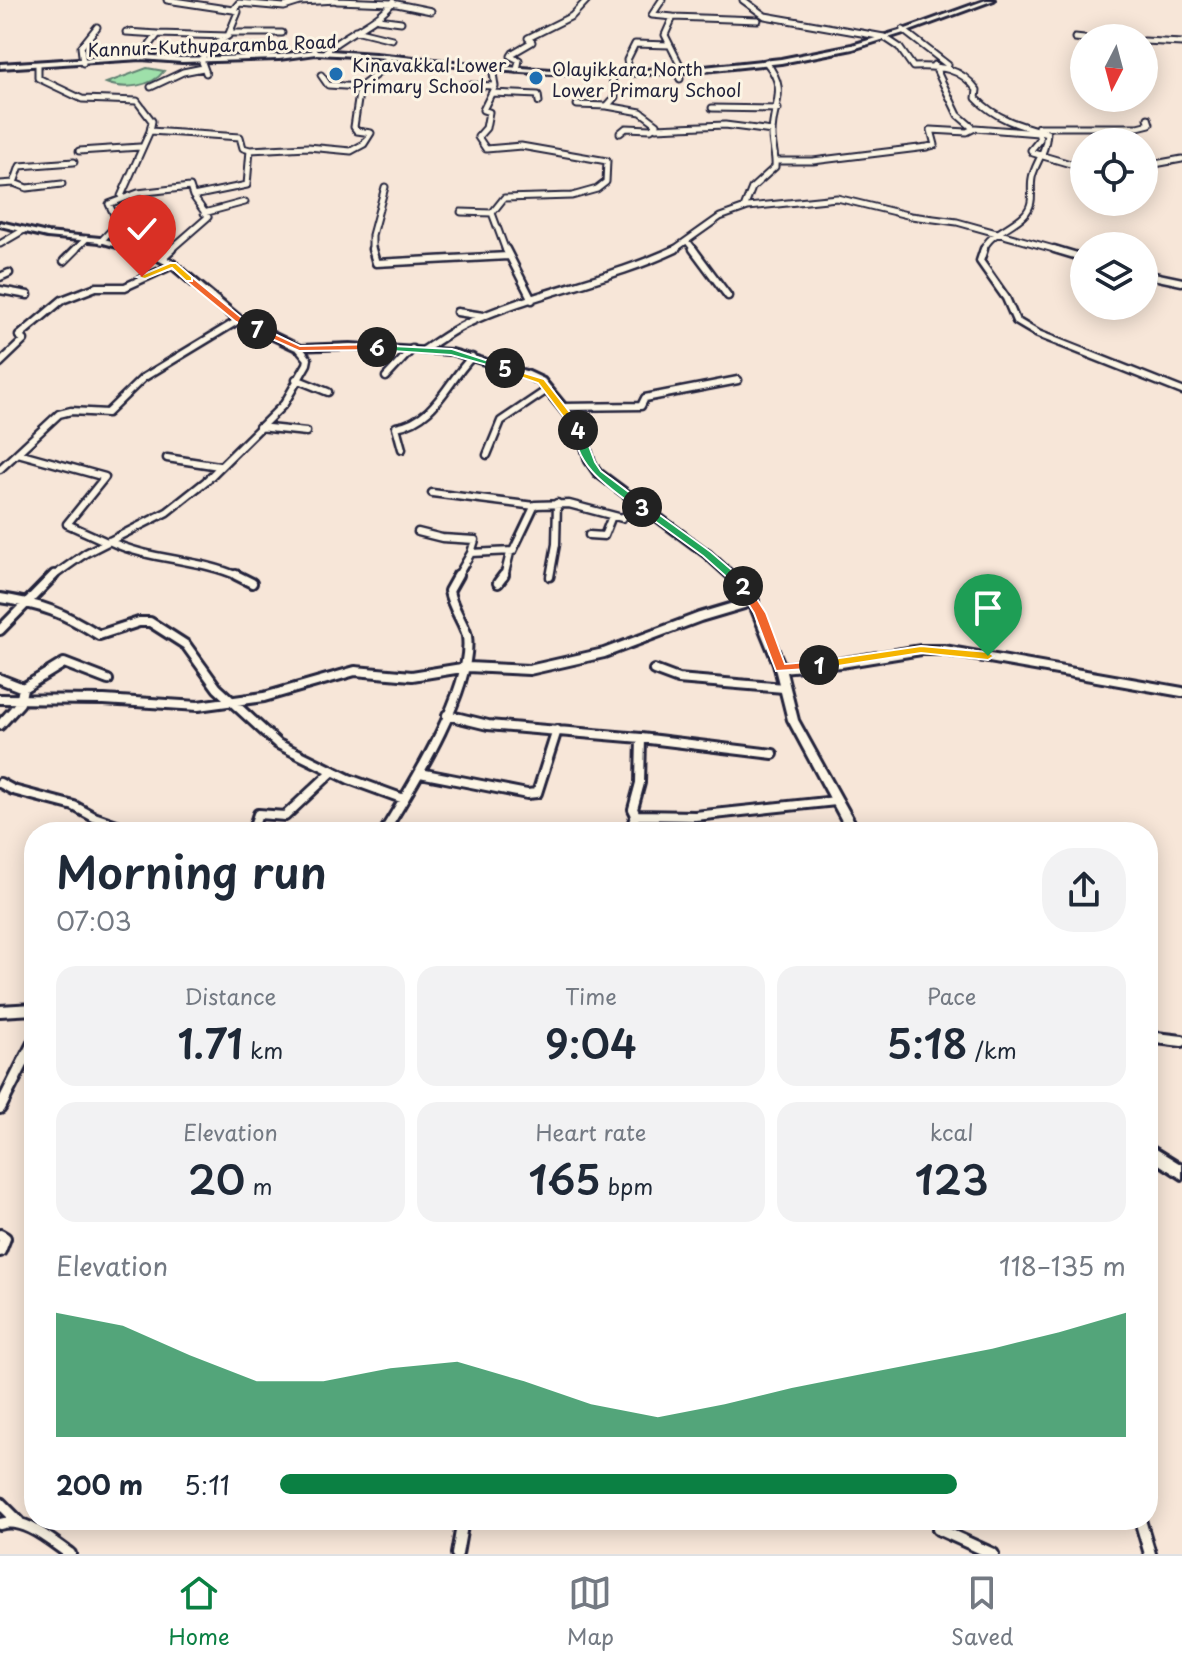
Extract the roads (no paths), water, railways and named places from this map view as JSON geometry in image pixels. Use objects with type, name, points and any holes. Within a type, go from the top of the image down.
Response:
[{"type":"main road","name":"Kannur-Kuthuparamba Road","points":[[0,66],[141,57],[279,57],[325,52],[517,70],[679,69],[820,54],[967,11],[991,0]]},
{"type":"main road","points":[[0,224],[101,241],[162,258],[239,320],[299,348],[350,346],[424,350],[472,357],[541,381],[573,420],[590,462],[598,473],[707,554],[749,592],[780,668],[801,737],[848,822]]},
{"type":"main road","points":[[1158,1157],[1182,1173]]},
{"type":"street","points":[[151,87],[183,72],[204,71],[201,59],[229,34],[238,12],[167,0]]},
{"type":"street","points":[[233,10],[245,1],[284,7],[300,2],[337,0],[394,1],[428,8]]},
{"type":"street","points":[[517,70],[519,60],[511,56],[532,42],[528,38],[572,16],[587,0]]},
{"type":"street","points":[[662,0],[652,15],[758,20]]},
{"type":"street","points":[[743,0],[765,16],[884,37],[899,47],[913,67],[949,66]]},
{"type":"street","points":[[325,52],[355,30],[378,19],[394,1]]},
{"type":"street","points":[[673,17],[665,31],[680,79]]},
{"type":"street","points":[[378,19],[401,22]]},
{"type":"street","points":[[850,22],[855,31]]},
{"type":"street","points":[[83,63],[81,47],[97,27]]},
{"type":"street","points":[[355,30],[392,39]]},
{"type":"street","points":[[903,30],[949,66],[971,78],[977,90],[976,98],[983,107],[1047,133],[1043,157],[1032,175],[1032,203],[1025,214],[1000,235],[986,242],[980,261],[1006,298],[1016,321],[1038,334],[1182,391]]},
{"type":"street","points":[[126,32],[282,33]]},
{"type":"street","points":[[141,57],[158,34]]},
{"type":"street","points":[[1158,42],[1182,43]]},
{"type":"street","points":[[312,44],[316,52]]},
{"type":"street","points":[[629,70],[627,60],[635,44],[670,45]]},
{"type":"street","points":[[321,75],[328,85],[360,87],[377,74],[388,58]]},
{"type":"street","points":[[744,208],[752,188],[775,167],[776,161],[772,131],[780,97],[778,76],[766,62]]},
{"type":"street","points":[[38,65],[38,78],[82,99],[137,101],[152,121],[121,196]]},
{"type":"street","points":[[934,65],[958,115],[973,128],[1038,133],[1040,139],[1031,150],[1043,157],[1070,164]]},
{"type":"street","points":[[492,67],[494,90],[483,110],[489,112],[486,128],[478,135],[486,149],[521,146],[605,159],[607,178],[601,187],[584,193],[504,198],[492,213]]},
{"type":"street","points":[[607,106],[615,97],[611,71]]},
{"type":"street","points":[[468,85],[538,95],[539,102]]},
{"type":"street","points":[[150,131],[240,137],[243,148],[250,150],[308,147],[347,152],[358,148],[371,133],[357,131],[354,127],[360,87]]},
{"type":"street","points":[[577,105],[607,106],[651,116],[657,124],[656,128]]},
{"type":"street","points":[[712,108],[778,109]]},
{"type":"street","points":[[1033,129],[1138,127],[1150,124],[1148,118]]},
{"type":"street","points":[[620,133],[626,128],[725,125],[772,131]]},
{"type":"street","points":[[776,161],[823,163],[871,152],[923,148],[935,145],[931,130],[967,132],[973,128]]},
{"type":"street","points":[[79,151],[140,147]]},
{"type":"street","points":[[193,196],[247,185],[250,150]]},
{"type":"street","points":[[1158,163],[1182,159]]},
{"type":"street","points":[[14,183],[20,166],[74,162]]},
{"type":"street","points":[[162,258],[208,217],[193,196],[187,178]]},
{"type":"street","points":[[0,184],[14,183],[27,188],[62,184]]},
{"type":"street","points":[[101,241],[118,223],[109,204],[121,196],[161,188],[190,187]]},
{"type":"street","points":[[385,187],[384,201],[371,237],[376,263],[508,256]]},
{"type":"street","points":[[424,350],[463,325],[638,267],[688,242],[720,217],[744,208],[837,198],[882,206],[911,216],[957,222],[1070,254]]},
{"type":"street","points":[[204,213],[245,202]]},
{"type":"street","points":[[461,212],[492,213]]},
{"type":"street","points":[[492,213],[508,256],[532,300]]},
{"type":"street","points":[[0,244],[24,230]]},
{"type":"street","points":[[64,261],[86,239]]},
{"type":"street","points":[[688,242],[728,296]]},
{"type":"street","points":[[0,363],[24,340],[19,336],[62,300],[96,287],[119,289],[173,265]]},
{"type":"street","points":[[0,277],[9,273]]},
{"type":"street","points":[[1158,277],[1182,282]]},
{"type":"street","points":[[0,290],[28,295]]},
{"type":"street","points":[[457,312],[484,317]]},
{"type":"street","points":[[0,469],[66,411],[107,413],[143,378],[239,320]]},
{"type":"street","points":[[0,630],[53,576],[108,542],[167,512],[219,466],[284,404],[308,359],[299,348]]},
{"type":"street","points":[[386,377],[412,349]]},
{"type":"street","points":[[402,449],[396,427],[412,425],[429,416],[447,385],[472,357]]},
{"type":"street","points":[[296,379],[328,392]]},
{"type":"street","points":[[563,407],[641,406],[645,398],[738,380]]},
{"type":"street","points":[[487,455],[501,421],[547,390]]},
{"type":"street","points":[[259,427],[306,432]]},
{"type":"street","points":[[18,453],[105,477],[67,526],[127,550],[224,570],[252,583]]},
{"type":"street","points":[[167,458],[219,466]]},
{"type":"street","points":[[432,493],[535,506],[557,503],[622,518],[639,505]]},
{"type":"street","points":[[550,578],[556,544],[557,503]]},
{"type":"street","points":[[498,583],[503,580],[510,553],[535,506]]},
{"type":"street","points":[[589,535],[604,536],[612,516]]},
{"type":"street","points":[[390,822],[420,773],[460,687],[467,635],[452,608],[449,591],[475,540],[442,538],[418,532]]},
{"type":"street","points":[[471,553],[510,553]]},
{"type":"street","points":[[0,598],[30,602],[63,612],[99,635],[139,622],[150,622],[186,645],[211,682],[278,744],[333,771],[404,799]]},
{"type":"street","points":[[0,699],[198,706],[264,697],[355,671],[412,676],[462,668],[529,670],[604,653],[700,617],[754,601]]},
{"type":"street","points":[[780,668],[841,663],[921,650],[944,650],[1182,692]]},
{"type":"street","points":[[0,725],[21,699],[23,688],[64,663],[108,680]]},
{"type":"street","points":[[654,670],[678,679],[784,688]]},
{"type":"street","points":[[0,679],[23,688]]},
{"type":"street","points":[[447,715],[488,725],[641,738],[773,754]]},
{"type":"street","points":[[420,773],[532,795],[539,787],[557,730]]},
{"type":"street","points":[[633,822],[642,768],[641,738]]},
{"type":"street","points":[[255,822],[258,814],[285,816],[333,771]]},
{"type":"street","points":[[0,783],[13,790],[74,806],[113,822]]},
{"type":"street","points":[[636,815],[695,816],[836,801]]},
{"type":"street","points":[[0,1011],[24,1010]]},
{"type":"street","points":[[1158,1038],[1182,1041]]},
{"type":"street","points":[[0,1108],[24,1061]]},
{"type":"street","points":[[0,1235],[5,1238],[0,1251]]},
{"type":"street","points":[[0,1503],[22,1526]]},
{"type":"street","points":[[0,1524],[9,1521],[22,1526]]},
{"type":"street","points":[[35,1530],[70,1554]]},
{"type":"street","points":[[457,1554],[461,1530]]},
{"type":"street","points":[[940,1530],[993,1554]]},
{"type":"street","points":[[1143,1530],[1150,1554]]},
{"type":"place","name":"Kinavakkal Lower Primary School","points":[[336,74]]},
{"type":"place","name":"Olayikkara North Lower Primary School","points":[[536,78]]}]
